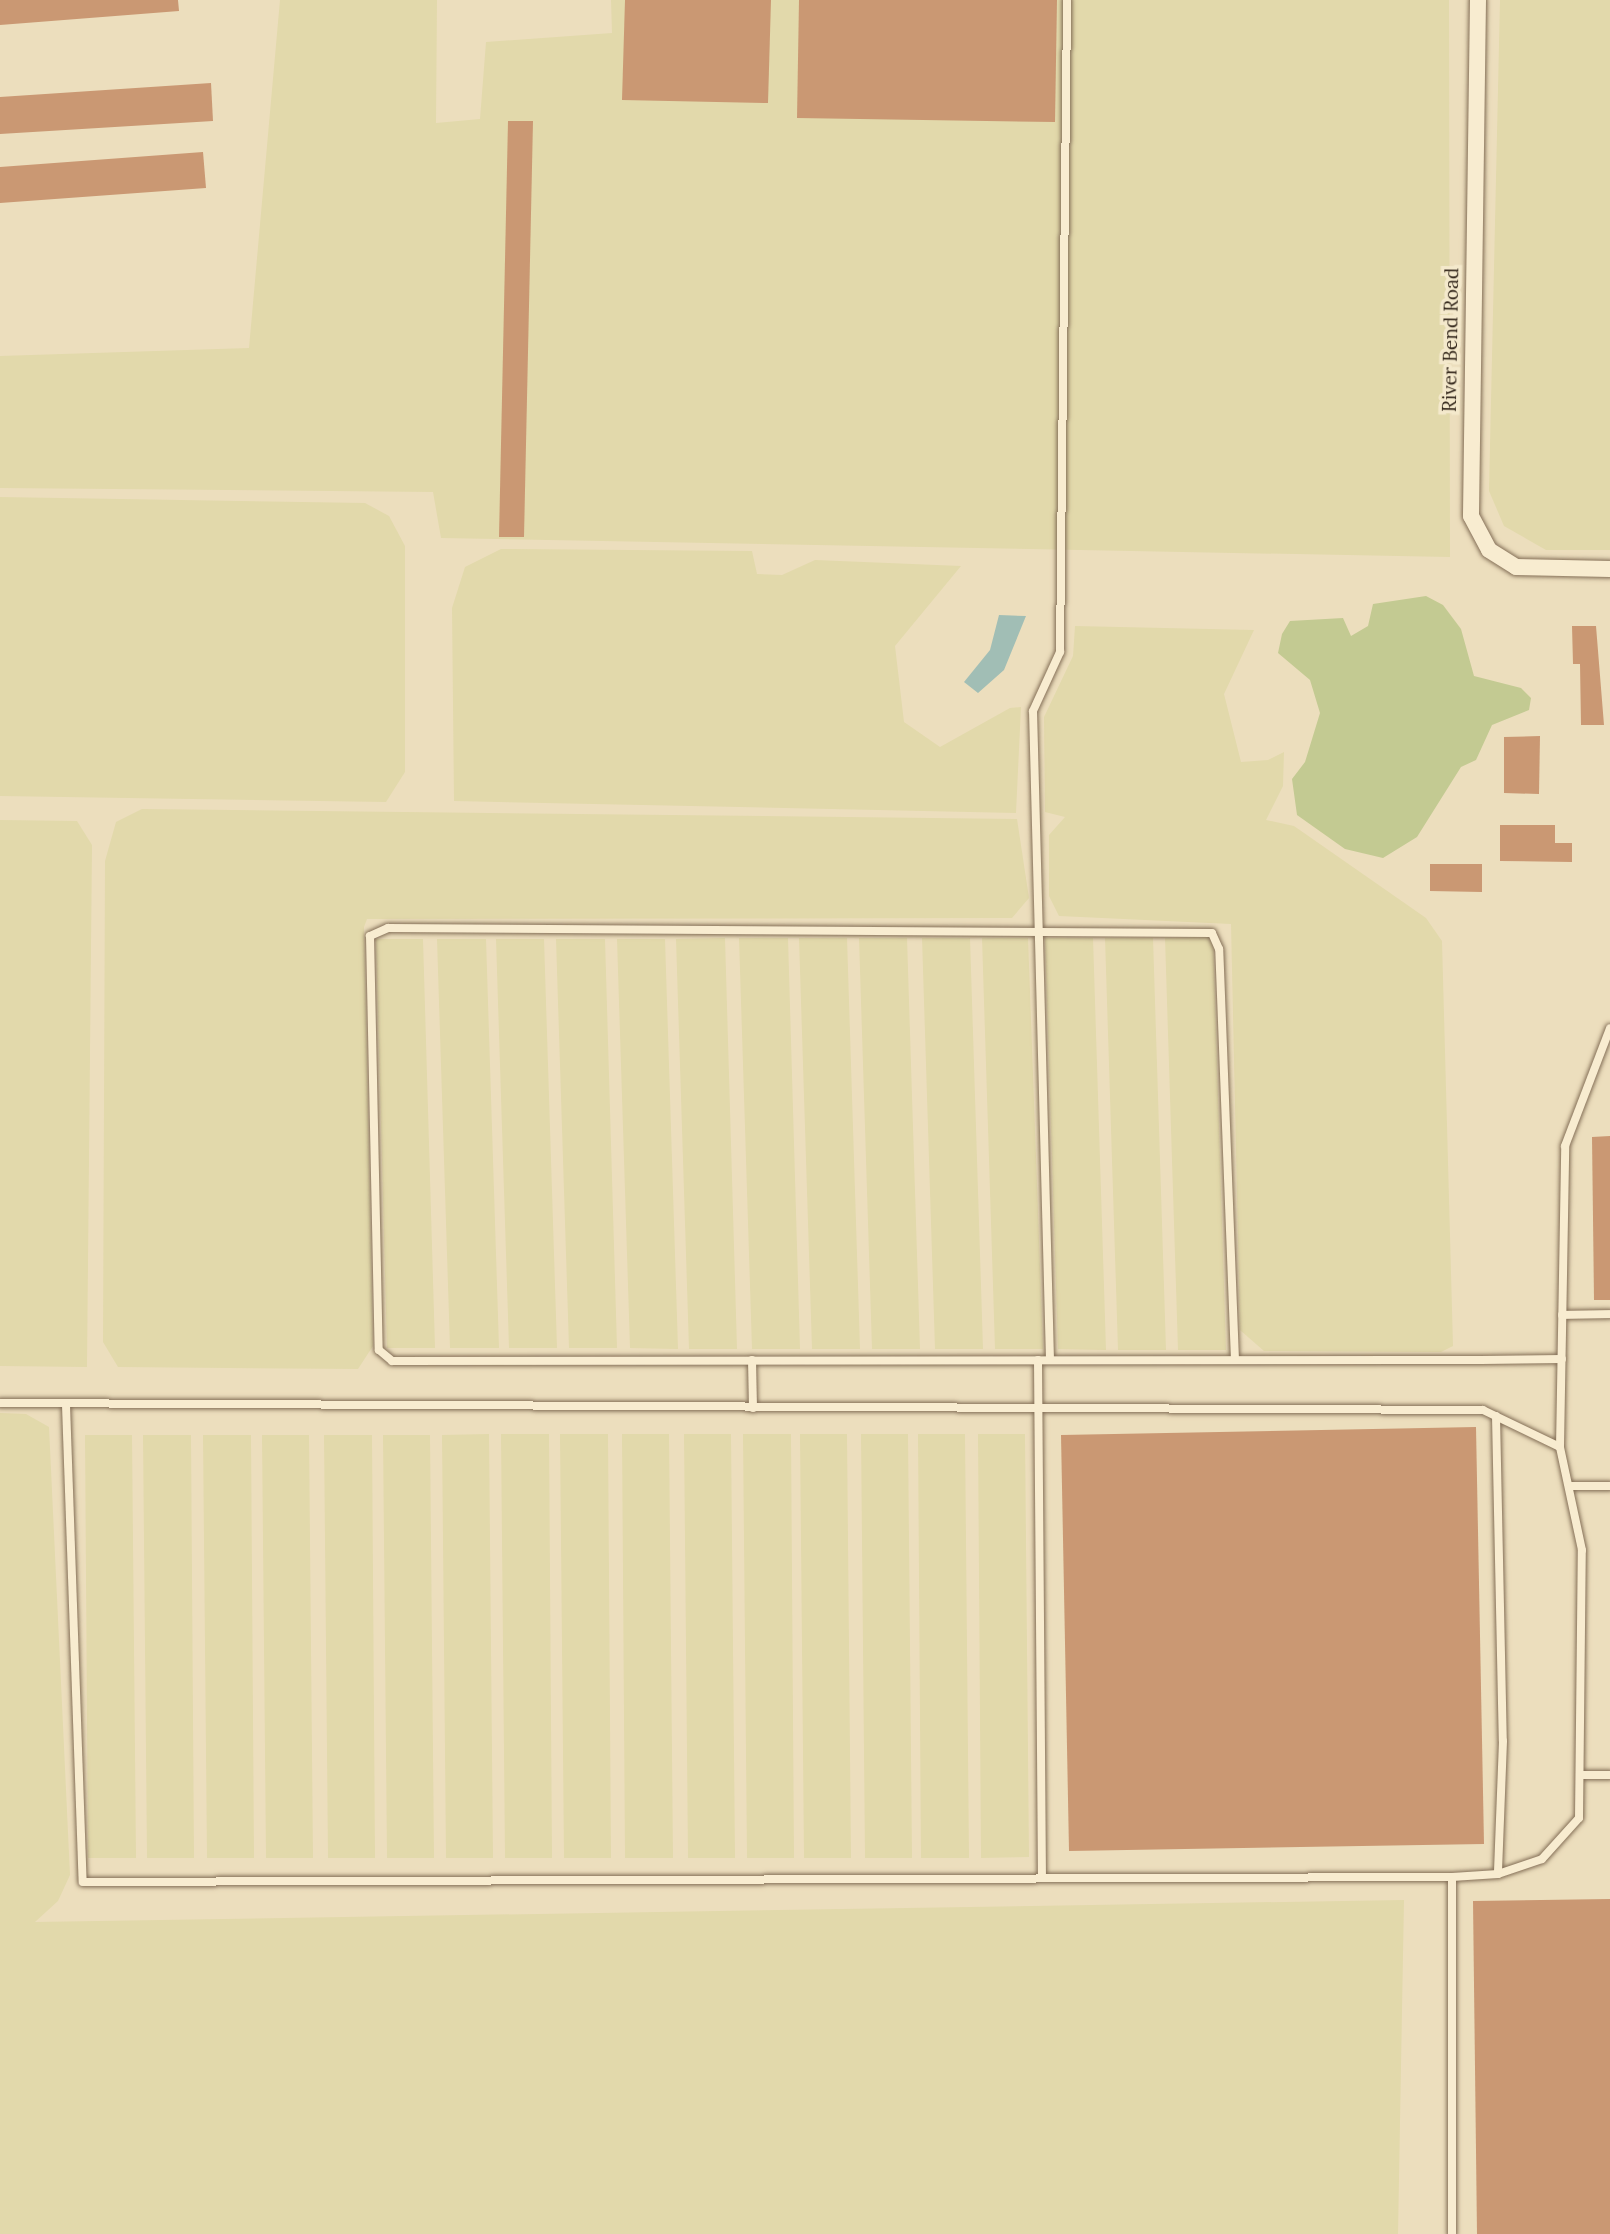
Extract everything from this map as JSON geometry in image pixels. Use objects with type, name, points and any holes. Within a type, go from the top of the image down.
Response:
[{"type":"street","name":"River Bend Road","points":[[1478,0],[1472,516],[1489,550],[1516,567],[1610,569]]},
{"type":"lane","points":[[1050,1360],[1033,712],[1060,652],[1067,0]]},
{"type":"lane","points":[[1235,1360],[1216,937],[1212,933],[388,928],[370,936],[379,1350],[392,1361],[1235,1360],[1562,1359]]},
{"type":"lane","points":[[66,1405],[83,1882],[1452,1877],[1498,1874],[1542,1859],[1579,1818],[1582,1550],[1560,1447],[1565,1146],[1610,1028]]},
{"type":"lane","points":[[1562,1315],[1610,1314]]},
{"type":"lane","points":[[752,1360],[753,1408]]},
{"type":"lane","points":[[1038,1360],[1042,1878]]},
{"type":"lane","points":[[0,1403],[1483,1410],[1560,1447]]},
{"type":"lane","points":[[1496,1416],[1503,1741],[1498,1874]]},
{"type":"lane","points":[[1569,1486],[1610,1486]]},
{"type":"lane","points":[[1580,1775],[1610,1775]]},
{"type":"lane","points":[[1452,1877],[1452,2234]]},
{"type":"shaded area","points":[[280,0],[437,0],[436,123],[480,119],[486,42],[612,33],[611,0],[1449,0],[1450,557],[441,538],[433,492],[0,488],[0,356],[249,348]]},
{"type":"shaded area","points":[[1500,0],[1610,0],[1610,550],[1546,550],[1504,526],[1489,491]]},
{"type":"shaded area","points":[[0,497],[365,503],[389,516],[405,546],[405,772],[386,802],[0,796]]},
{"type":"shaded area","points":[[501,549],[752,551],[757,574],[782,575],[815,560],[961,566],[895,646],[904,722],[940,747],[1010,708],[1021,707],[1016,813],[454,801],[452,608],[465,567]]},
{"type":"shaded area","points":[[1075,626],[1254,630],[1224,694],[1241,762],[1268,760],[1284,752],[1283,786],[1266,820],[1294,826],[1426,918],[1442,941],[1453,1346],[1441,1352],[1264,1351],[1240,1330],[1231,924],[1059,916],[1049,896],[1049,835],[1065,817],[1045,812],[1044,717],[1073,656]]},
{"type":"shaded area","points":[[142,809],[1017,819],[1029,898],[1012,918],[367,919],[364,927],[373,1346],[358,1369],[118,1367],[103,1342],[105,861],[116,822]]},
{"type":"shaded area","points":[[0,820],[77,821],[92,845],[87,1367],[0,1366]]},
{"type":"shaded area","points":[[1213,937],[1226,1350],[1178,1350],[1165,938]]},
{"type":"shaded area","points":[[725,938],[737,1349],[689,1349],[676,939]]},
{"type":"shaded area","points":[[739,938],[788,938],[800,1349],[752,1349]]},
{"type":"shaded area","points":[[799,938],[847,938],[860,1349],[812,1349]]},
{"type":"shaded area","points":[[859,938],[907,938],[920,1349],[872,1349]]},
{"type":"shaded area","points":[[922,938],[970,938],[983,1349],[935,1349]]},
{"type":"shaded area","points":[[982,938],[1028,938],[1043,1349],[995,1349]]},
{"type":"shaded area","points":[[1045,938],[1093,938],[1106,1350],[1058,1349]]},
{"type":"shaded area","points":[[1105,938],[1153,938],[1166,1350],[1118,1350]]},
{"type":"shaded area","points":[[376,939],[423,939],[435,1348],[387,1348]]},
{"type":"shaded area","points":[[437,939],[486,939],[499,1348],[450,1348]]},
{"type":"shaded area","points":[[496,939],[544,939],[557,1348],[509,1348]]},
{"type":"shaded area","points":[[556,939],[605,939],[617,1348],[569,1348]]},
{"type":"shaded area","points":[[617,939],[665,939],[678,1349],[630,1348]]},
{"type":"shaded area","points":[[0,1413],[26,1414],[49,1427],[70,1875],[58,1901],[35,1922],[1404,1900],[1398,2234],[0,2234]]},
{"type":"shaded area","points":[[489,1434],[493,1858],[446,1858],[442,1435]]},
{"type":"shaded area","points":[[501,1434],[549,1434],[552,1858],[505,1858]]},
{"type":"shaded area","points":[[560,1434],[608,1434],[611,1858],[564,1858]]},
{"type":"shaded area","points":[[622,1434],[669,1434],[673,1858],[625,1858]]},
{"type":"shaded area","points":[[684,1434],[731,1434],[735,1858],[688,1858]]},
{"type":"shaded area","points":[[743,1434],[791,1434],[794,1858],[747,1858]]},
{"type":"shaded area","points":[[800,1434],[847,1434],[851,1858],[804,1858]]},
{"type":"shaded area","points":[[861,1434],[908,1434],[912,1858],[865,1858]]},
{"type":"shaded area","points":[[918,1434],[965,1434],[969,1858],[921,1858]]},
{"type":"shaded area","points":[[978,1434],[1025,1434],[1029,1857],[981,1858]]},
{"type":"shaded area","points":[[85,1435],[132,1435],[136,1858],[88,1858]]},
{"type":"shaded area","points":[[143,1435],[191,1435],[194,1858],[147,1858]]},
{"type":"shaded area","points":[[203,1435],[251,1435],[254,1858],[207,1858]]},
{"type":"shaded area","points":[[262,1435],[309,1435],[313,1858],[266,1858]]},
{"type":"shaded area","points":[[324,1435],[372,1435],[375,1858],[328,1858]]},
{"type":"shaded area","points":[[383,1435],[430,1435],[434,1858],[387,1858]]},
{"type":"green space","points":[[1426,596],[1443,605],[1461,629],[1474,676],[1521,688],[1531,698],[1529,710],[1492,725],[1476,760],[1461,767],[1417,837],[1383,858],[1345,849],[1297,815],[1292,779],[1305,762],[1320,713],[1310,680],[1278,653],[1282,634],[1290,621],[1343,618],[1351,636],[1368,626],[1373,604]]},
{"type":"water","points":[[999,615],[1026,616],[1004,670],[978,693],[964,682],[990,650]]},
{"type":"building","points":[[0,0],[178,0],[179,11],[0,25]]},
{"type":"building","points":[[625,0],[771,0],[768,103],[622,100]]},
{"type":"building","points":[[799,0],[1057,0],[1055,122],[797,118]]},
{"type":"building","points":[[211,83],[213,121],[0,134],[0,97]]},
{"type":"building","points":[[508,121],[533,121],[524,537],[499,537]]},
{"type":"building","points":[[203,152],[206,188],[0,203],[0,167]]},
{"type":"building","points":[[1572,626],[1596,626],[1604,725],[1581,725],[1580,664],[1573,664]]},
{"type":"building","points":[[1540,736],[1539,794],[1504,793],[1504,737]]},
{"type":"building","points":[[1500,825],[1555,825],[1555,843],[1572,843],[1572,862],[1500,861]]},
{"type":"building","points":[[1430,864],[1482,864],[1482,892],[1430,891]]},
{"type":"building","points":[[1610,1136],[1610,1300],[1594,1300],[1592,1137]]},
{"type":"building","points":[[1476,1427],[1484,1844],[1069,1851],[1061,1435]]},
{"type":"building","points":[[1610,1899],[1610,2234],[1477,2234],[1473,1901]]}]
